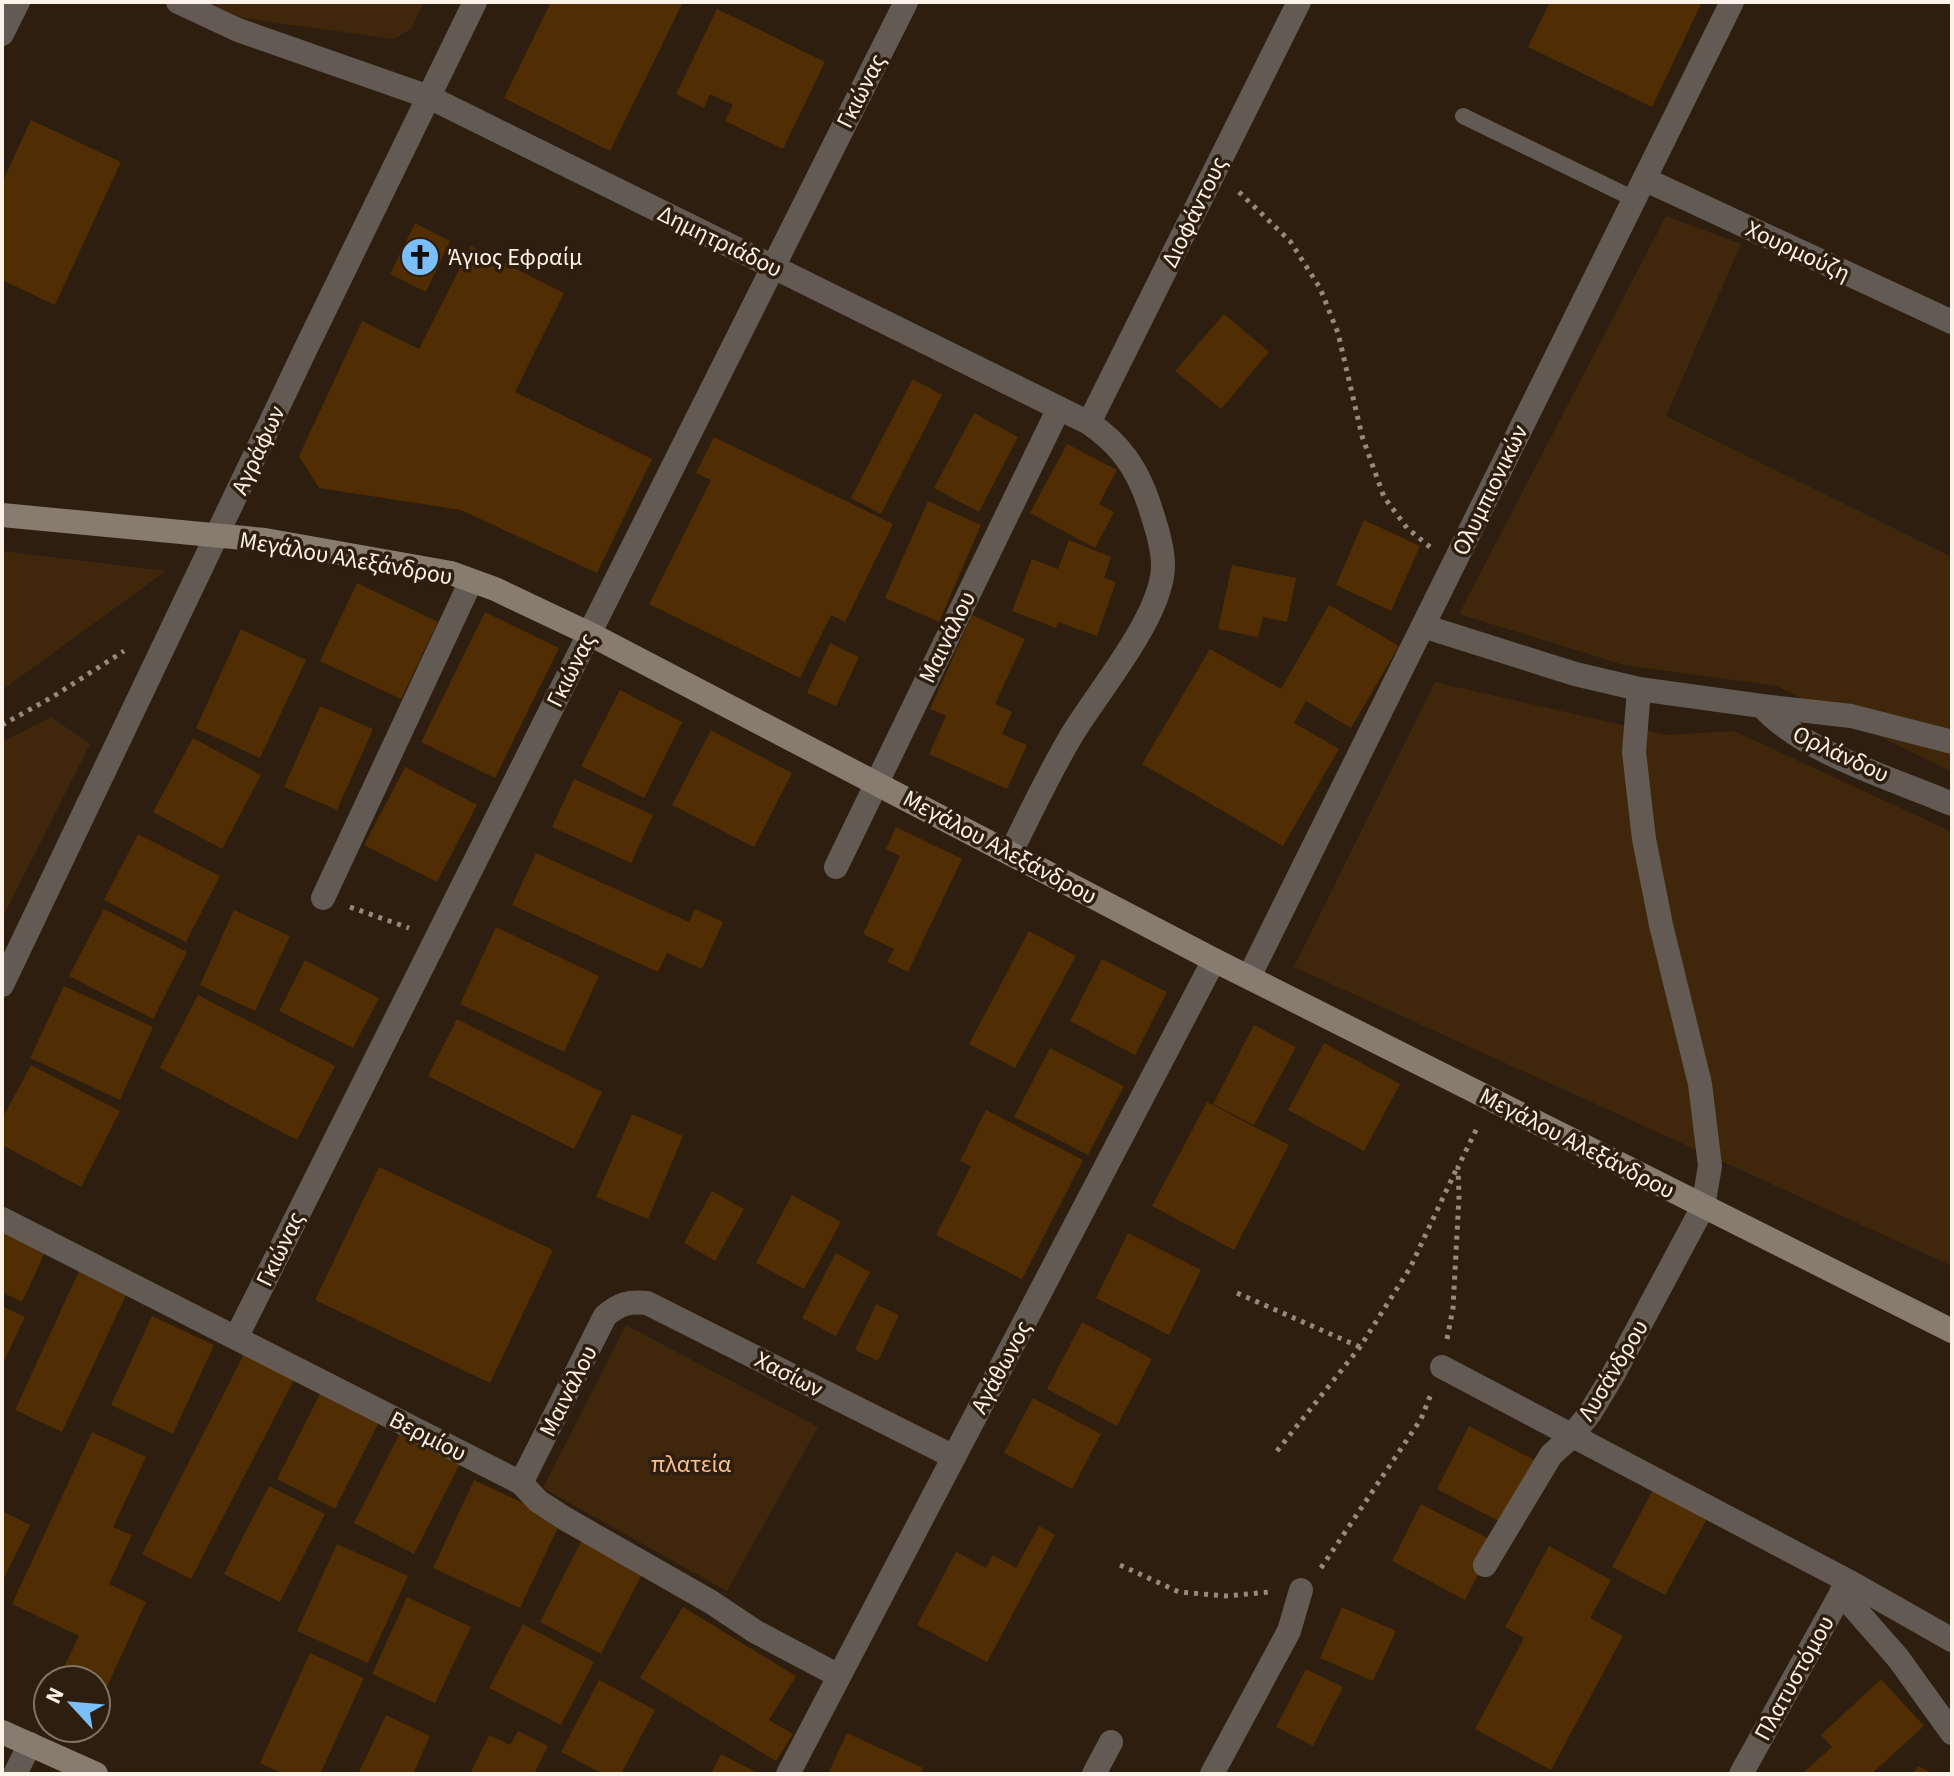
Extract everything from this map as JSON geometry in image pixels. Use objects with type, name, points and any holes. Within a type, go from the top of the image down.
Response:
[{"type":"street","points":[[2,34],[18,2]]},
{"type":"street","name":"Δημητριάδου","points":[[178,2],[238,30],[429,97],[1089,423],[1116,444],[1136,469],[1160,545],[1161,580],[1137,636],[1071,737],[1011,852]]},
{"type":"street","name":"Αγράφων","points":[[2,985],[475,2]]},
{"type":"street","name":"Γκιώνας","points":[[236,1338],[906,2]]},
{"type":"street","name":"Διοφάντους","points":[[1089,423],[1299,2]]},
{"type":"street","name":"Ολυμπιονικών","points":[[1249,977],[1732,2]]},
{"type":"street","name":"Χουρμούζη","points":[[1639,189],[1952,322]]},
{"type":"street","name":"Μαινάλου","points":[[836,867],[1059,408]]},
{"type":"street","name":"Μεγάλου Αλεξάνδρου","points":[[2,515],[265,540],[451,573],[471,581],[590,634],[1214,960],[1952,1331]]},
{"type":"street","points":[[323,898],[471,581]]},
{"type":"street","points":[[1423,626],[1575,674],[1639,689],[1851,716],[1952,742]]},
{"type":"street","name":"Λυσάνδρου","points":[[1485,1565],[1551,1455],[1571,1437],[1608,1384],[1703,1207],[1710,1166],[1700,1084],[1661,925],[1644,839],[1634,752],[1639,689]]},
{"type":"street","name":"Ορλάνδου","points":[[1762,706],[1777,723],[1802,740],[1952,804]]},
{"type":"street","name":"Αγάθωνος","points":[[788,1774],[1214,960]]},
{"type":"street","name":"Βερμίου","points":[[2,1219],[521,1483],[538,1501],[564,1518],[729,1613],[756,1632],[839,1676]]},
{"type":"street","name":"Χασίων","points":[[621,1304],[647,1303],[954,1457]]},
{"type":"street","name":"Μαινάλου","points":[[521,1483],[605,1316],[621,1304]]},
{"type":"street","points":[[1442,1367],[1844,1587],[1952,1640]]},
{"type":"street","points":[[1844,1587],[1952,1733]]},
{"type":"street","name":"Πλατυστόμου","points":[[1741,1774],[1844,1587]]},
{"type":"street","points":[[1212,1774],[1289,1631],[1301,1590]]},
{"type":"street","points":[[2,1732],[96,1774]]},
{"type":"street","points":[[1094,1774],[1111,1742]]},
{"type":"street","points":[[15,1774],[30,1744]]},
{"type":"lane","points":[[1463,116],[1639,189]]},
{"type":"path","points":[[1215,169],[1290,241],[1320,288],[1338,333],[1362,436],[1384,497],[1407,528],[1453,565]]},
{"type":"path","points":[[2,725],[130,647]]},
{"type":"path","points":[[323,898],[436,937]]},
{"type":"path","points":[[1277,1451],[1360,1347],[1410,1268],[1491,1099]]},
{"type":"path","points":[[1120,1565],[1179,1592],[1226,1596],[1301,1590],[1322,1566],[1421,1419],[1442,1367],[1453,1308],[1458,1167]]},
{"type":"path","points":[[1237,1293],[1360,1347]]},
{"type":"green space","points":[[206,2],[424,2],[411,29],[394,39],[241,18]]},
{"type":"green space","points":[[1666,216],[1741,244],[1666,416],[1952,557],[1952,772],[1777,686],[1624,665],[1459,614]]},
{"type":"green space","points":[[2,551],[166,571],[2,690]]},
{"type":"green space","points":[[1435,682],[1666,735],[1734,731],[1952,832],[1952,1266],[1294,967]]},
{"type":"green space","points":[[51,717],[90,744],[2,919],[2,742]]},
{"type":"green space","name":"πλατεία","points":[[626,1325],[818,1427],[727,1591],[543,1488]]},
{"type":"building","points":[[551,2],[683,2],[610,151],[504,98]]},
{"type":"building","points":[[1550,2],[1702,2],[1652,107],[1528,47]]},
{"type":"building","points":[[717,9],[825,62],[783,149],[725,121],[733,105],[710,94],[704,108],[676,94]]},
{"type":"building","points":[[31,120],[121,162],[55,305],[2,280],[2,183]]},
{"type":"building","name":"Άγιος Εφραίμ","points":[[415,223],[450,241],[426,292],[390,274]]},
{"type":"building","points":[[471,246],[564,293],[515,392],[652,459],[597,573],[461,510],[319,488],[299,456],[362,321],[419,349]]},
{"type":"building","points":[[1224,314],[1269,352],[1221,409],[1175,371]]},
{"type":"building","points":[[913,379],[942,395],[881,514],[851,498]]},
{"type":"building","points":[[974,413],[1018,437],[979,512],[934,488]]},
{"type":"building","points":[[714,437],[893,524],[845,622],[831,615],[800,678],[649,604],[711,480],[696,473]]},
{"type":"building","points":[[1067,444],[1117,470],[1099,504],[1114,512],[1095,548],[1030,513]]},
{"type":"building","points":[[928,501],[981,525],[939,622],[885,598]]},
{"type":"building","points":[[1364,520],[1420,546],[1391,611],[1336,585]]},
{"type":"building","points":[[1069,540],[1111,557],[1104,578],[1116,582],[1097,636],[1058,622],[1056,628],[1012,611],[1032,559],[1058,569]]},
{"type":"building","points":[[1232,565],[1296,578],[1287,622],[1263,617],[1258,637],[1218,629]]},
{"type":"building","points":[[357,583],[438,622],[401,699],[320,661]]},
{"type":"building","points":[[1329,605],[1399,646],[1351,728],[1306,701],[1294,723],[1339,749],[1283,846],[1142,764],[1210,649],[1281,689]]},
{"type":"building","points":[[485,612],[559,648],[495,778],[421,742]]},
{"type":"building","points":[[972,615],[1025,639],[995,704],[1012,712],[1002,734],[1027,745],[1007,789],[929,754],[946,716],[930,709]]},
{"type":"building","points":[[241,629],[306,660],[260,758],[196,728]]},
{"type":"building","points":[[830,643],[859,657],[836,706],[807,693]]},
{"type":"building","points":[[620,690],[682,722],[644,798],[581,766]]},
{"type":"building","points":[[320,706],[373,729],[337,810],[284,787]]},
{"type":"building","points":[[711,730],[792,773],[754,847],[672,805]]},
{"type":"building","points":[[193,738],[261,775],[222,849],[153,812]]},
{"type":"building","points":[[405,767],[477,805],[437,882],[364,845]]},
{"type":"building","points":[[574,779],[653,815],[631,863],[552,827]]},
{"type":"building","points":[[896,827],[962,859],[908,972],[887,962],[894,949],[863,934],[900,856],[886,849]]},
{"type":"building","points":[[138,834],[220,876],[186,942],[104,900]]},
{"type":"building","points":[[536,853],[689,922],[695,909],[723,922],[702,969],[667,953],[658,972],[512,905]]},
{"type":"building","points":[[104,909],[187,952],[153,1019],[69,976]]},
{"type":"building","points":[[234,910],[290,936],[255,1011],[200,985]]},
{"type":"building","points":[[496,927],[599,976],[564,1052],[460,1004]]},
{"type":"building","points":[[1029,931],[1076,956],[1015,1068],[969,1044]]},
{"type":"building","points":[[1102,959],[1167,992],[1135,1055],[1070,1021]]},
{"type":"building","points":[[305,960],[379,998],[353,1048],[279,1011]]},
{"type":"building","points":[[64,986],[153,1027],[120,1100],[30,1058]]},
{"type":"building","points":[[198,995],[335,1066],[297,1140],[160,1068]]},
{"type":"building","points":[[457,1019],[602,1092],[574,1149],[428,1076]]},
{"type":"building","points":[[1254,1025],[1296,1047],[1254,1125],[1213,1104]]},
{"type":"building","points":[[1324,1043],[1400,1084],[1364,1151],[1288,1110]]},
{"type":"building","points":[[1050,1048],[1124,1086],[1088,1155],[1014,1117]]},
{"type":"building","points":[[31,1065],[120,1111],[81,1187],[2,1145],[2,1119]]},
{"type":"building","points":[[1207,1102],[1289,1145],[1234,1250],[1152,1206]]},
{"type":"building","points":[[986,1110],[1083,1160],[1022,1279],[936,1235],[971,1166],[960,1161]]},
{"type":"building","points":[[632,1114],[683,1136],[648,1219],[596,1197]]},
{"type":"building","points":[[379,1167],[553,1250],[490,1383],[315,1300]]},
{"type":"building","points":[[712,1191],[744,1209],[715,1261],[684,1243]]},
{"type":"building","points":[[792,1195],[841,1222],[804,1289],[756,1263]]},
{"type":"building","points":[[2,1226],[47,1248],[22,1302],[2,1292]]},
{"type":"building","points":[[1128,1233],[1201,1270],[1169,1335],[1096,1298]]},
{"type":"building","points":[[836,1253],[870,1272],[836,1336],[802,1318]]},
{"type":"building","points":[[80,1269],[128,1291],[62,1432],[15,1410]]},
{"type":"building","points":[[876,1304],[899,1315],[878,1361],[855,1350]]},
{"type":"building","points":[[2,1306],[25,1317],[2,1365]]},
{"type":"building","points":[[152,1316],[214,1345],[173,1434],[111,1405]]},
{"type":"building","points":[[1082,1322],[1152,1359],[1117,1426],[1047,1389]]},
{"type":"building","points":[[245,1352],[295,1378],[191,1579],[142,1554]]},
{"type":"building","points":[[324,1386],[382,1416],[335,1509],[277,1479]]},
{"type":"building","points":[[1033,1398],[1101,1434],[1072,1489],[1004,1453]]},
{"type":"building","points":[[1469,1426],[1536,1461],[1504,1524],[1437,1489]]},
{"type":"building","points":[[402,1429],[462,1460],[414,1554],[354,1523]]},
{"type":"building","points":[[92,1432],[146,1457],[113,1527],[132,1535],[109,1584],[146,1602],[112,1676],[112,1664],[65,1664],[79,1636],[12,1604]]},
{"type":"building","points":[[474,1480],[561,1521],[520,1608],[433,1568]]},
{"type":"building","points":[[269,1486],[325,1514],[280,1602],[224,1574]]},
{"type":"building","points":[[1654,1488],[1708,1517],[1665,1595],[1612,1567]]},
{"type":"building","points":[[1421,1504],[1495,1542],[1465,1600],[1392,1561]]},
{"type":"building","points":[[2,1511],[30,1525],[2,1582]]},
{"type":"building","points":[[1039,1526],[1055,1535],[987,1662],[917,1625],[956,1552],[986,1568],[993,1555],[1016,1568]]},
{"type":"building","points":[[584,1536],[645,1568],[601,1654],[540,1622]]},
{"type":"building","points":[[337,1544],[408,1576],[368,1663],[297,1631]]},
{"type":"building","points":[[1549,1546],[1611,1580],[1590,1618],[1623,1636],[1551,1770],[1475,1729],[1524,1638],[1505,1627]]},
{"type":"building","points":[[407,1597],[471,1627],[435,1703],[372,1674]]},
{"type":"building","points":[[683,1607],[796,1676],[769,1720],[793,1734],[776,1761],[640,1678]]},
{"type":"building","points":[[1342,1607],[1396,1631],[1373,1681],[1320,1658]]},
{"type":"building","points":[[523,1624],[594,1662],[561,1725],[489,1688]]},
{"type":"building","points":[[310,1653],[364,1678],[320,1774],[283,1774],[260,1763]]},
{"type":"building","points":[[1306,1669],[1343,1687],[1313,1746],[1276,1727]]},
{"type":"building","points":[[1881,1679],[1924,1726],[1871,1774],[1802,1774],[1832,1747],[1821,1735]]},
{"type":"building","points":[[599,1680],[655,1710],[621,1774],[603,1774],[561,1752]]},
{"type":"building","points":[[386,1715],[430,1736],[413,1774],[358,1774]]},
{"type":"building","points":[[518,1731],[548,1746],[534,1774],[470,1774],[489,1735],[510,1745]]},
{"type":"building","points":[[847,1733],[923,1768],[921,1774],[828,1774]]},
{"type":"building","points":[[721,1754],[760,1774],[711,1774]]},
{"type":"building","points":[[1918,1766],[1933,1774],[1913,1774]]},
{"type":"place","name":"Άγιος Εφραίμ","points":[[420,257]]}]
